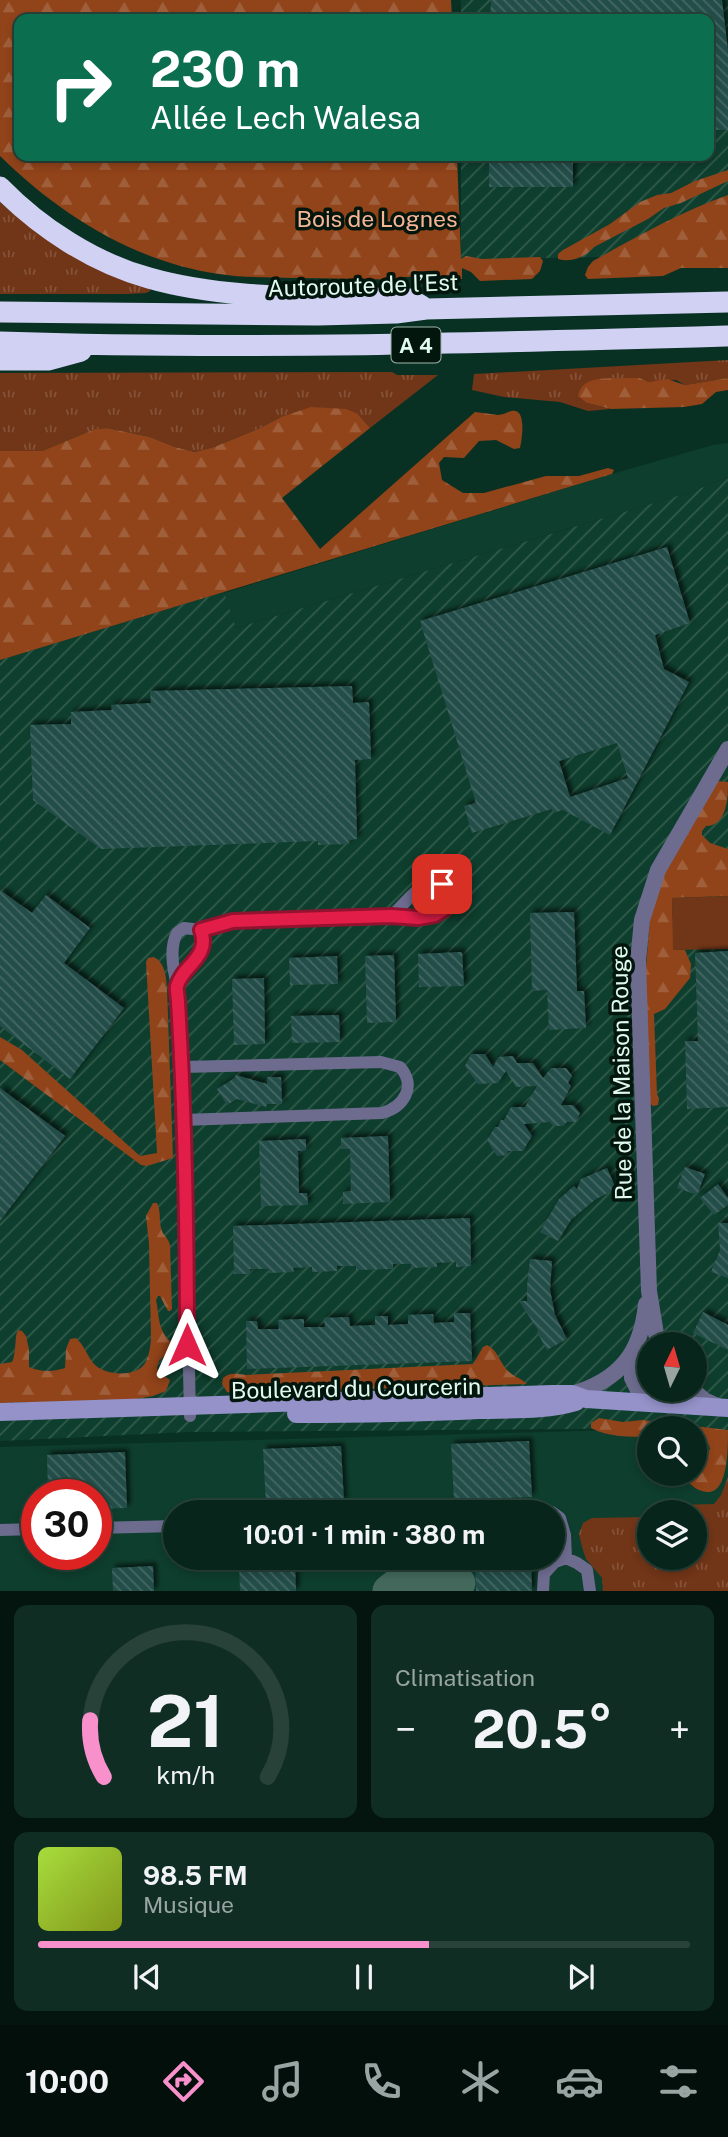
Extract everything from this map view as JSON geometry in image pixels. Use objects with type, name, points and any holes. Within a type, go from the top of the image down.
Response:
[{"type":"highway","points":[[0,187],[62,238],[108,262],[147,278],[190,287],[249,293],[410,299],[426,309]]},
{"type":"highway","name":"Autoroute de l’Est","points":[[0,312],[318,315],[396,313],[426,309],[728,302]]},
{"type":"highway","name":"A 4","points":[[0,342],[374,346],[728,336]]},
{"type":"highway","points":[[0,360],[48,360],[104,345]]},
{"type":"main road","name":"Boulevard du Courcerin","points":[[0,1412],[190,1411],[370,1415],[563,1406],[579,1397],[637,1396]]},
{"type":"main road","name":"Boulevard du Courcerin","points":[[679,1402],[720,1411]]},
{"type":"main road","name":"Boulevard du Courcerin","points":[[0,1423],[190,1411]]},
{"type":"street","name":"Rue de la Maison Rouge","points":[[649,1291],[638,961],[642,920],[658,870],[728,749]]},
{"type":"street","points":[[190,1411],[182,1067],[174,973],[174,939],[184,928],[201,930],[233,921],[391,916]]},
{"type":"street","points":[[177,985],[198,956],[204,937],[201,930]]},
{"type":"street","points":[[182,1067],[381,1062],[400,1067],[409,1081],[409,1090],[398,1106],[382,1112],[183,1119]]},
{"type":"street","points":[[649,1291],[656,1332]]},
{"type":"street","points":[[579,1397],[622,1367],[631,1355],[642,1333],[649,1291]]},
{"type":"street","points":[[631,1355],[632,1378],[637,1383]]},
{"type":"street","points":[[112,1527],[163,1525]]},
{"type":"street","points":[[0,1530],[21,1529]]},
{"type":"street","points":[[565,1535],[566,1558]]},
{"type":"street","points":[[543,1591],[544,1574],[555,1562],[566,1558],[587,1570],[590,1591]]},
{"type":"shaded area","points":[[461,0],[728,0],[728,254],[461,260],[461,161],[714,161],[714,14],[461,14]]},
{"type":"shaded area","points":[[728,443],[728,477],[694,491],[235,628],[224,593],[612,474]]},
{"type":"shaded area","points":[[728,477],[728,1441],[707,1433],[707,1416],[637,1416],[637,1428],[189,1432],[0,1441],[0,660],[224,592],[236,628],[694,491]]},
{"type":"shaded area","points":[[619,1430],[637,1431],[637,1486],[707,1486],[707,1439],[728,1442],[728,1591],[0,1591],[0,1447]]},
{"type":"green space","name":"Bois de Lognes","points":[[0,0],[451,0],[452,14],[14,14],[14,161],[457,161],[461,259],[466,256],[482,259],[540,257],[543,261],[540,271],[532,279],[480,281],[462,268],[462,279],[430,280],[430,277],[402,277],[402,280],[219,274],[158,259],[100,233],[48,198],[0,156]]},
{"type":"green space","points":[[728,170],[728,181],[664,208],[594,247],[587,254],[573,260],[558,259],[558,254],[563,250],[610,224],[640,202],[671,193],[695,181]]},
{"type":"green space","points":[[728,195],[728,268],[681,268],[663,276],[588,279],[585,275],[593,261],[676,217]]},
{"type":"green space","points":[[0,202],[14,214],[150,291],[128,294],[0,294]]},
{"type":"green space","points":[[728,360],[728,378],[685,385],[676,380],[649,382],[640,378],[587,403],[611,409],[588,411],[560,402],[504,397],[472,390],[474,374]]},
{"type":"green space","points":[[392,372],[397,375],[438,375],[370,428],[358,414],[281,417],[214,447],[195,452],[150,437],[107,428],[95,429],[42,451],[0,451],[0,373]]},
{"type":"green space","points":[[640,378],[649,382],[667,379],[685,385],[728,378],[728,390],[716,392],[702,404],[684,407],[611,409],[587,403],[578,396],[584,384],[590,381]]},
{"type":"green space","points":[[311,407],[346,409],[358,414],[370,428],[282,498],[320,549],[475,412],[498,415],[513,411],[518,413],[522,421],[522,439],[520,448],[514,449],[496,440],[479,441],[464,458],[444,457],[439,463],[442,480],[463,493],[484,493],[546,476],[579,476],[608,468],[614,470],[612,474],[0,660],[0,451],[42,451],[95,429],[107,428],[150,437],[195,452],[214,447],[281,417]]},
{"type":"green space","points":[[717,781],[728,782],[725,810],[718,821],[706,826],[702,835],[710,843],[728,849],[728,896],[672,898],[674,950],[685,950],[691,964],[690,978],[665,1009],[654,1014],[659,1099],[658,1105],[653,1106],[649,1103],[645,980],[650,919],[663,876]]},
{"type":"green space","points":[[728,896],[728,949],[673,950],[672,898]]},
{"type":"green space","points":[[154,957],[163,966],[167,983],[173,1158],[147,1166],[141,1165],[0,1060],[0,1037],[22,1050],[140,1156],[157,1153],[146,962],[148,958]]},
{"type":"green space","points":[[153,1203],[157,1203],[161,1228],[170,1245],[172,1309],[168,1311],[160,1296],[156,1300],[165,1336],[175,1345],[159,1361],[157,1368],[170,1380],[166,1391],[130,1400],[0,1403],[0,1364],[12,1362],[18,1330],[26,1336],[29,1367],[33,1369],[47,1371],[65,1368],[66,1349],[70,1339],[76,1338],[95,1365],[106,1371],[126,1373],[143,1366],[148,1357],[151,1339],[146,1216]]},
{"type":"green space","points":[[487,1345],[494,1350],[508,1371],[527,1384],[234,1393],[227,1392],[222,1384],[223,1378],[234,1374],[473,1364]]},
{"type":"green space","points":[[599,1418],[623,1422],[637,1421],[637,1437],[604,1433],[591,1428],[591,1423]]},
{"type":"green space","points":[[707,1428],[728,1430],[723,1478],[714,1491],[707,1492],[693,1486],[707,1486]]},
{"type":"green space","points":[[728,1477],[728,1591],[603,1591],[602,1578],[586,1559],[582,1547],[579,1534],[583,1523],[592,1518],[637,1517],[637,1570],[707,1570],[707,1504],[714,1504]]},
{"type":"building","points":[[491,0],[722,0],[728,51],[728,130],[714,130],[714,14],[490,14]]},
{"type":"building","points":[[489,161],[573,161],[573,187],[489,187]]},
{"type":"building","points":[[667,547],[690,623],[655,635],[664,669],[689,682],[610,835],[563,810],[553,813],[552,809],[472,833],[464,806],[476,803],[420,621]],"holes":[[[617,743],[628,778],[570,797],[559,761]]]},
{"type":"building","points":[[352,686],[353,703],[369,702],[371,759],[355,760],[357,839],[348,840],[349,844],[318,845],[318,841],[101,849],[33,800],[30,725],[71,724],[71,712],[112,710],[111,705],[151,703],[150,691]]},
{"type":"building","points":[[0,890],[32,913],[46,895],[90,928],[64,963],[124,1008],[70,1079],[0,1026]]},
{"type":"building","points":[[574,912],[577,991],[584,991],[586,1028],[549,1030],[547,990],[532,991],[530,913]]},
{"type":"building","points":[[728,951],[728,1107],[687,1109],[685,1041],[698,1041],[695,953]]},
{"type":"building","points":[[462,952],[464,986],[419,987],[418,954]]},
{"type":"building","points":[[394,955],[396,1022],[367,1023],[365,956]]},
{"type":"building","points":[[337,956],[338,984],[290,985],[289,958]]},
{"type":"building","points":[[264,978],[265,1044],[234,1045],[232,979]]},
{"type":"building","points":[[339,1015],[340,1042],[292,1043],[291,1016]]},
{"type":"building","points":[[471,1054],[485,1054],[493,1067],[499,1057],[513,1056],[517,1063],[533,1063],[543,1078],[551,1068],[566,1068],[572,1076],[568,1083],[571,1086],[561,1105],[573,1105],[580,1113],[576,1122],[567,1122],[563,1126],[553,1126],[550,1122],[524,1124],[532,1136],[523,1151],[508,1151],[507,1155],[497,1156],[487,1140],[511,1107],[525,1107],[537,1086],[516,1087],[506,1071],[498,1083],[478,1084],[465,1066]]},
{"type":"building","points":[[236,1075],[267,1084],[267,1077],[281,1077],[282,1104],[267,1104],[266,1107],[237,1099],[227,1105],[217,1089]]},
{"type":"building","points":[[0,1088],[65,1136],[0,1221]]},
{"type":"building","points":[[388,1136],[390,1202],[343,1204],[343,1192],[351,1191],[350,1149],[341,1149],[341,1138]]},
{"type":"building","points":[[306,1139],[306,1150],[298,1151],[299,1193],[307,1193],[308,1205],[261,1206],[259,1141]]},
{"type":"building","points":[[685,1167],[705,1174],[697,1195],[677,1188]]},
{"type":"building","points":[[607,1168],[616,1189],[596,1199],[571,1220],[558,1241],[540,1232],[559,1199],[574,1186],[577,1189],[581,1179]]},
{"type":"building","points":[[718,1184],[728,1198],[728,1205],[714,1215],[700,1198]]},
{"type":"building","points":[[470,1218],[471,1266],[456,1267],[456,1262],[437,1263],[437,1267],[411,1268],[411,1264],[393,1264],[393,1269],[356,1270],[356,1266],[337,1266],[337,1271],[312,1272],[312,1267],[293,1268],[294,1272],[269,1273],[269,1269],[250,1269],[250,1274],[234,1274],[233,1226]]},
{"type":"building","points":[[718,1223],[728,1223],[728,1278],[711,1272],[720,1250]]},
{"type":"building","points":[[530,1259],[552,1261],[550,1290],[555,1315],[567,1339],[547,1350],[538,1330],[519,1301],[527,1301]]},
{"type":"building","points":[[703,1312],[728,1325],[728,1350],[707,1340],[707,1332],[693,1332]]},
{"type":"building","points":[[454,1313],[470,1313],[472,1361],[247,1369],[246,1321],[257,1321],[258,1329],[279,1329],[278,1320],[304,1319],[304,1327],[325,1327],[324,1318],[349,1317],[350,1326],[375,1325],[375,1316],[388,1316],[388,1325],[408,1324],[408,1315],[433,1314],[434,1323],[454,1322]]},
{"type":"building","points":[[529,1441],[532,1497],[454,1500],[451,1444]]},
{"type":"building","points":[[341,1446],[344,1500],[266,1500],[263,1449]]},
{"type":"building","points":[[125,1452],[127,1508],[112,1508],[112,1479],[48,1479],[47,1455]]},
{"type":"building","points":[[153,1566],[154,1591],[113,1591],[112,1568]]},
{"type":"building","points":[[239,1570],[295,1570],[296,1591],[240,1591]]},
{"type":"building","points":[[475,1570],[531,1570],[532,1591],[476,1591]]},
{"type":"taxiway","points":[[389,1591],[398,1584],[459,1583]]},
{"type":"route","points":[[187,1345],[182,1067],[177,985],[198,956],[204,937],[201,930],[233,921],[391,916],[418,918],[435,915],[446,908],[450,899],[449,890],[442,884]]}]
